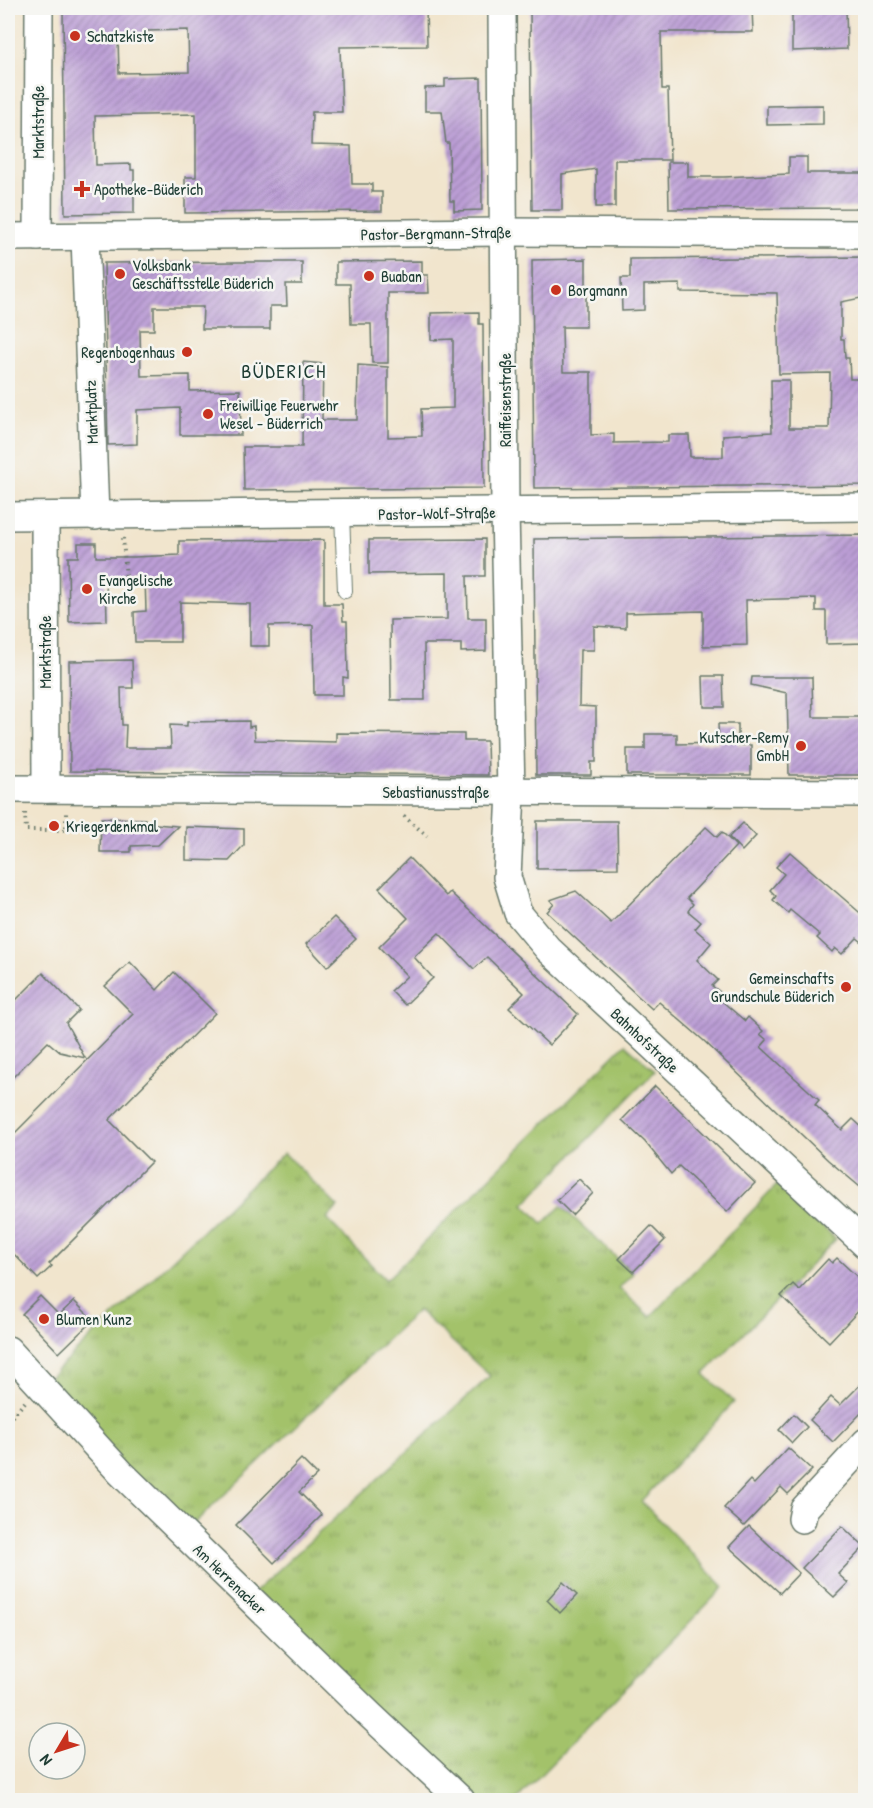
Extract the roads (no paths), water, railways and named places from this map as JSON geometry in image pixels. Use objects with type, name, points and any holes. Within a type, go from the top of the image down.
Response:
[{"type":"street","name":"Marktstraße","points":[[38,237],[39,8]]},
{"type":"street","name":"Raiffeisenstraße","points":[[502,8],[505,512],[511,792]]},
{"type":"street","name":"Pastor-Bergmann-Straße","points":[[8,237],[505,232],[866,234]]},
{"type":"street","name":"Marktplatz","points":[[85,237],[108,516]]},
{"type":"street","name":"Pastor-Wolf-Straße","points":[[8,516],[866,507]]},
{"type":"street","name":"Marktstraße","points":[[45,516],[46,789]]},
{"type":"street","name":"Sebastianusstraße","points":[[8,789],[866,793]]},
{"type":"street","name":"Bahnhofstraße","points":[[511,792],[507,877],[518,913],[548,949],[866,1245]]},
{"type":"street","name":"Am Herrenacker","points":[[8,1350],[121,1473],[362,1708],[461,1800]]},
{"type":"street","points":[[802,1520],[804,1509],[866,1442]]},
{"type":"lane","points":[[342,514],[345,591]]},
{"type":"place","name":"Schatzkiste","points":[[75,36]]},
{"type":"place","name":"Apotheke-Büderich","points":[[82,189]]},
{"type":"place","name":"Volksbank Geschäftsstelle Büderich","points":[[120,274]]},
{"type":"place","name":"Buaban","points":[[369,276]]},
{"type":"place","name":"Borgmann","points":[[556,290]]},
{"type":"place","name":"Regenbogenhaus","points":[[187,352]]},
{"type":"place","name":"Freiwillige Feuerwehr Wesel - Büderrich","points":[[208,414]]},
{"type":"place","name":"Evangelische Kirche","points":[[87,589]]},
{"type":"place","name":"Kutscher-Remy GmbH","points":[[801,746]]},
{"type":"place","name":"Kriegerdenkmal","points":[[54,826]]},
{"type":"place","name":"Gemeinschafts Grundschule Büderich","points":[[846,987]]},
{"type":"place","name":"Blumen Kunz","points":[[44,1319]]},
{"type":"district","name":"BÜDERICH","points":[[284,371]]}]
